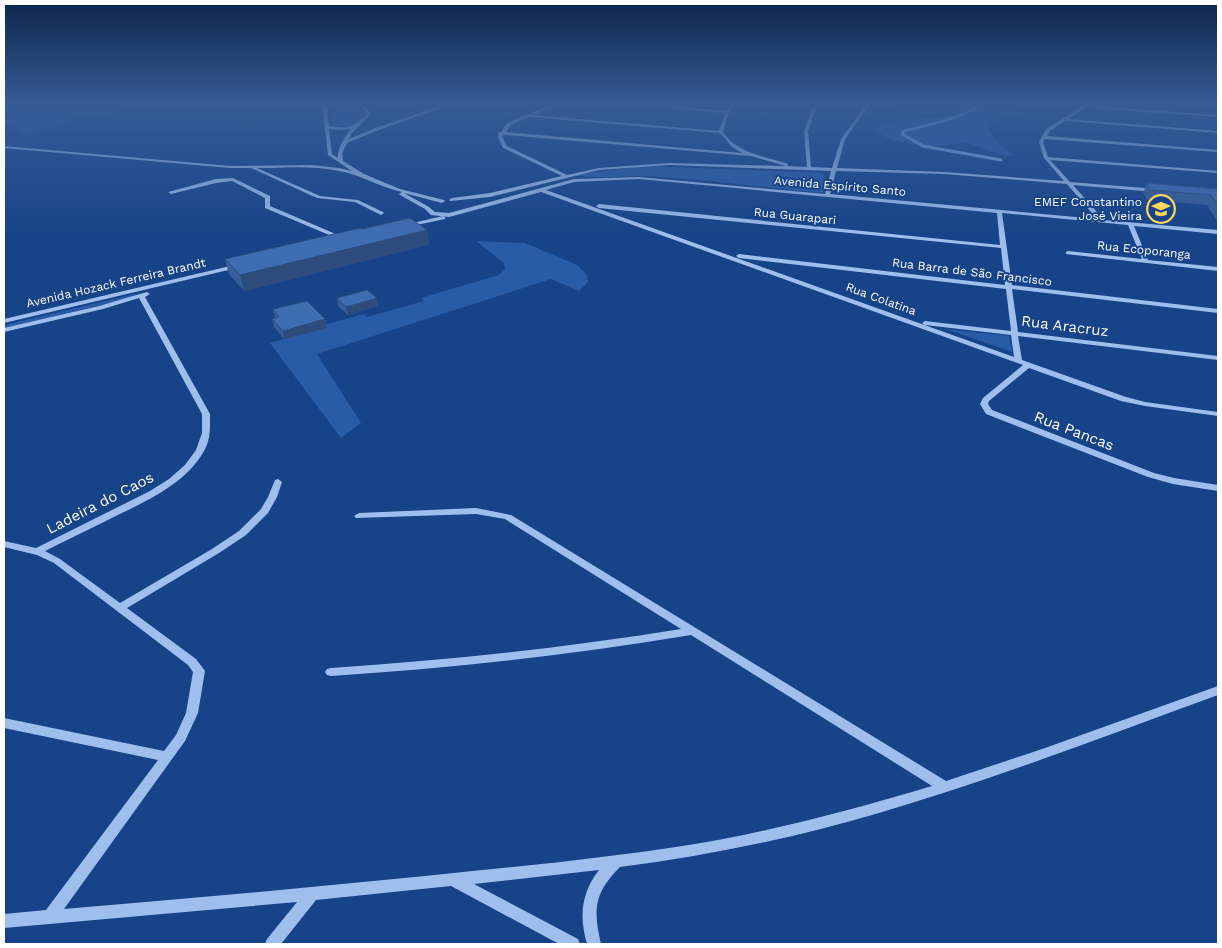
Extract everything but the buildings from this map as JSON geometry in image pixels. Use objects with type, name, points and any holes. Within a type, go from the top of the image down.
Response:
[{"type":"street","points":[[7,147],[152,161],[250,167],[300,166],[339,169],[362,175],[398,190],[442,201]]},
{"type":"street","points":[[328,147],[328,156],[341,161],[362,175]]},
{"type":"street","points":[[341,161],[340,153],[343,147]]},
{"type":"street","points":[[505,147],[574,181]]},
{"type":"street","points":[[665,147],[754,155]]},
{"type":"street","points":[[735,147],[793,168]]},
{"type":"street","points":[[807,147],[809,168]]},
{"type":"street","points":[[827,195],[840,147]]},
{"type":"street","points":[[1043,147],[1046,158],[1102,221]]},
{"type":"street","points":[[1181,147],[1218,150]]},
{"type":"street","points":[[1046,158],[1218,172]]},
{"type":"street","points":[[300,166],[320,161]]},
{"type":"street","points":[[415,223],[426,217],[429,205],[442,201],[490,195],[573,174],[643,164],[944,173],[1163,190]]},
{"type":"street","points":[[250,167],[319,197],[356,200],[382,213]]},
{"type":"street","name":"Avenida Espírito Santo","points":[[455,214],[574,181],[640,178],[1218,232]]},
{"type":"street","points":[[171,192],[216,180],[233,179],[268,197],[267,206],[342,240]]},
{"type":"street","points":[[398,190],[427,210],[440,215],[455,214]]},
{"type":"street","name":"Rua Colatina","points":[[541,190],[1135,402],[1218,414]]},
{"type":"street","points":[[452,200],[465,203],[468,209],[464,212]]},
{"type":"street","name":"Rua Guarapari","points":[[584,205],[1004,247]]},
{"type":"street","points":[[999,212],[1018,360]]},
{"type":"street","points":[[397,227],[455,214]]},
{"type":"street","points":[[1130,224],[1146,261]]},
{"type":"street","points":[[333,243],[351,238]]},
{"type":"street","name":"Rua Ecoporanga","points":[[1068,253],[1218,269]]},
{"type":"street","name":"Rua Barra de São Francisco","points":[[724,254],[1218,311]]},
{"type":"street","name":"Avenida Hozack Ferreira Brandt","points":[[4,321],[242,265]]},
{"type":"street","name":"Avenida Hozack Ferreira Brandt","points":[[4,330],[101,308],[233,267]]},
{"type":"street","name":"Ladeira do Caos","points":[[37,551],[158,490],[185,469],[195,458],[206,439],[208,430],[206,414],[141,296]]},
{"type":"street","name":"Rua Aracruz","points":[[908,321],[1218,358]]},
{"type":"street","name":"Rua Pancas","points":[[1029,364],[986,400],[985,408],[988,412],[1151,475],[1173,481],[1218,488]]},
{"type":"street","points":[[118,608],[243,532],[264,511],[276,492],[278,482]]},
{"type":"street","points":[[358,516],[476,511],[499,514],[516,521],[945,787]]},
{"type":"street","points":[[4,544],[37,551],[57,561],[192,662],[198,671],[194,704],[189,722],[181,738],[49,918]]},
{"type":"street","points":[[331,672],[457,664],[536,655],[693,631]]},
{"type":"street","points":[[4,921],[453,880],[616,862],[761,838],[838,819],[945,787],[1218,690]]},
{"type":"street","points":[[4,723],[166,757]]},
{"type":"street","points":[[594,944],[588,926],[588,908],[592,894],[606,871],[616,862]]},
{"type":"street","points":[[453,880],[574,944]]},
{"type":"street","points":[[272,944],[312,894]]},
{"type":"shaded area","points":[[980,147],[1004,147],[1015,155],[1006,156]]},
{"type":"shaded area","points":[[645,166],[824,173],[823,193],[650,176],[592,177],[573,175]]},
{"type":"shaded area","points":[[476,241],[525,243],[577,265],[587,275],[588,282],[579,291],[551,279],[317,354],[361,423],[341,438],[270,343],[326,328],[324,325],[364,314],[367,317],[424,301],[421,298],[499,275],[505,269],[504,263]]},
{"type":"shaded area","points":[[135,294],[137,296],[4,329],[4,325]]},
{"type":"shaded area","points":[[946,329],[1009,336],[1012,352]]},
{"type":"waterway","points":[[930,147],[1001,160]]},
{"type":"place","name":"EMEF Constantino José Vieira","points":[[1161,209]]}]
